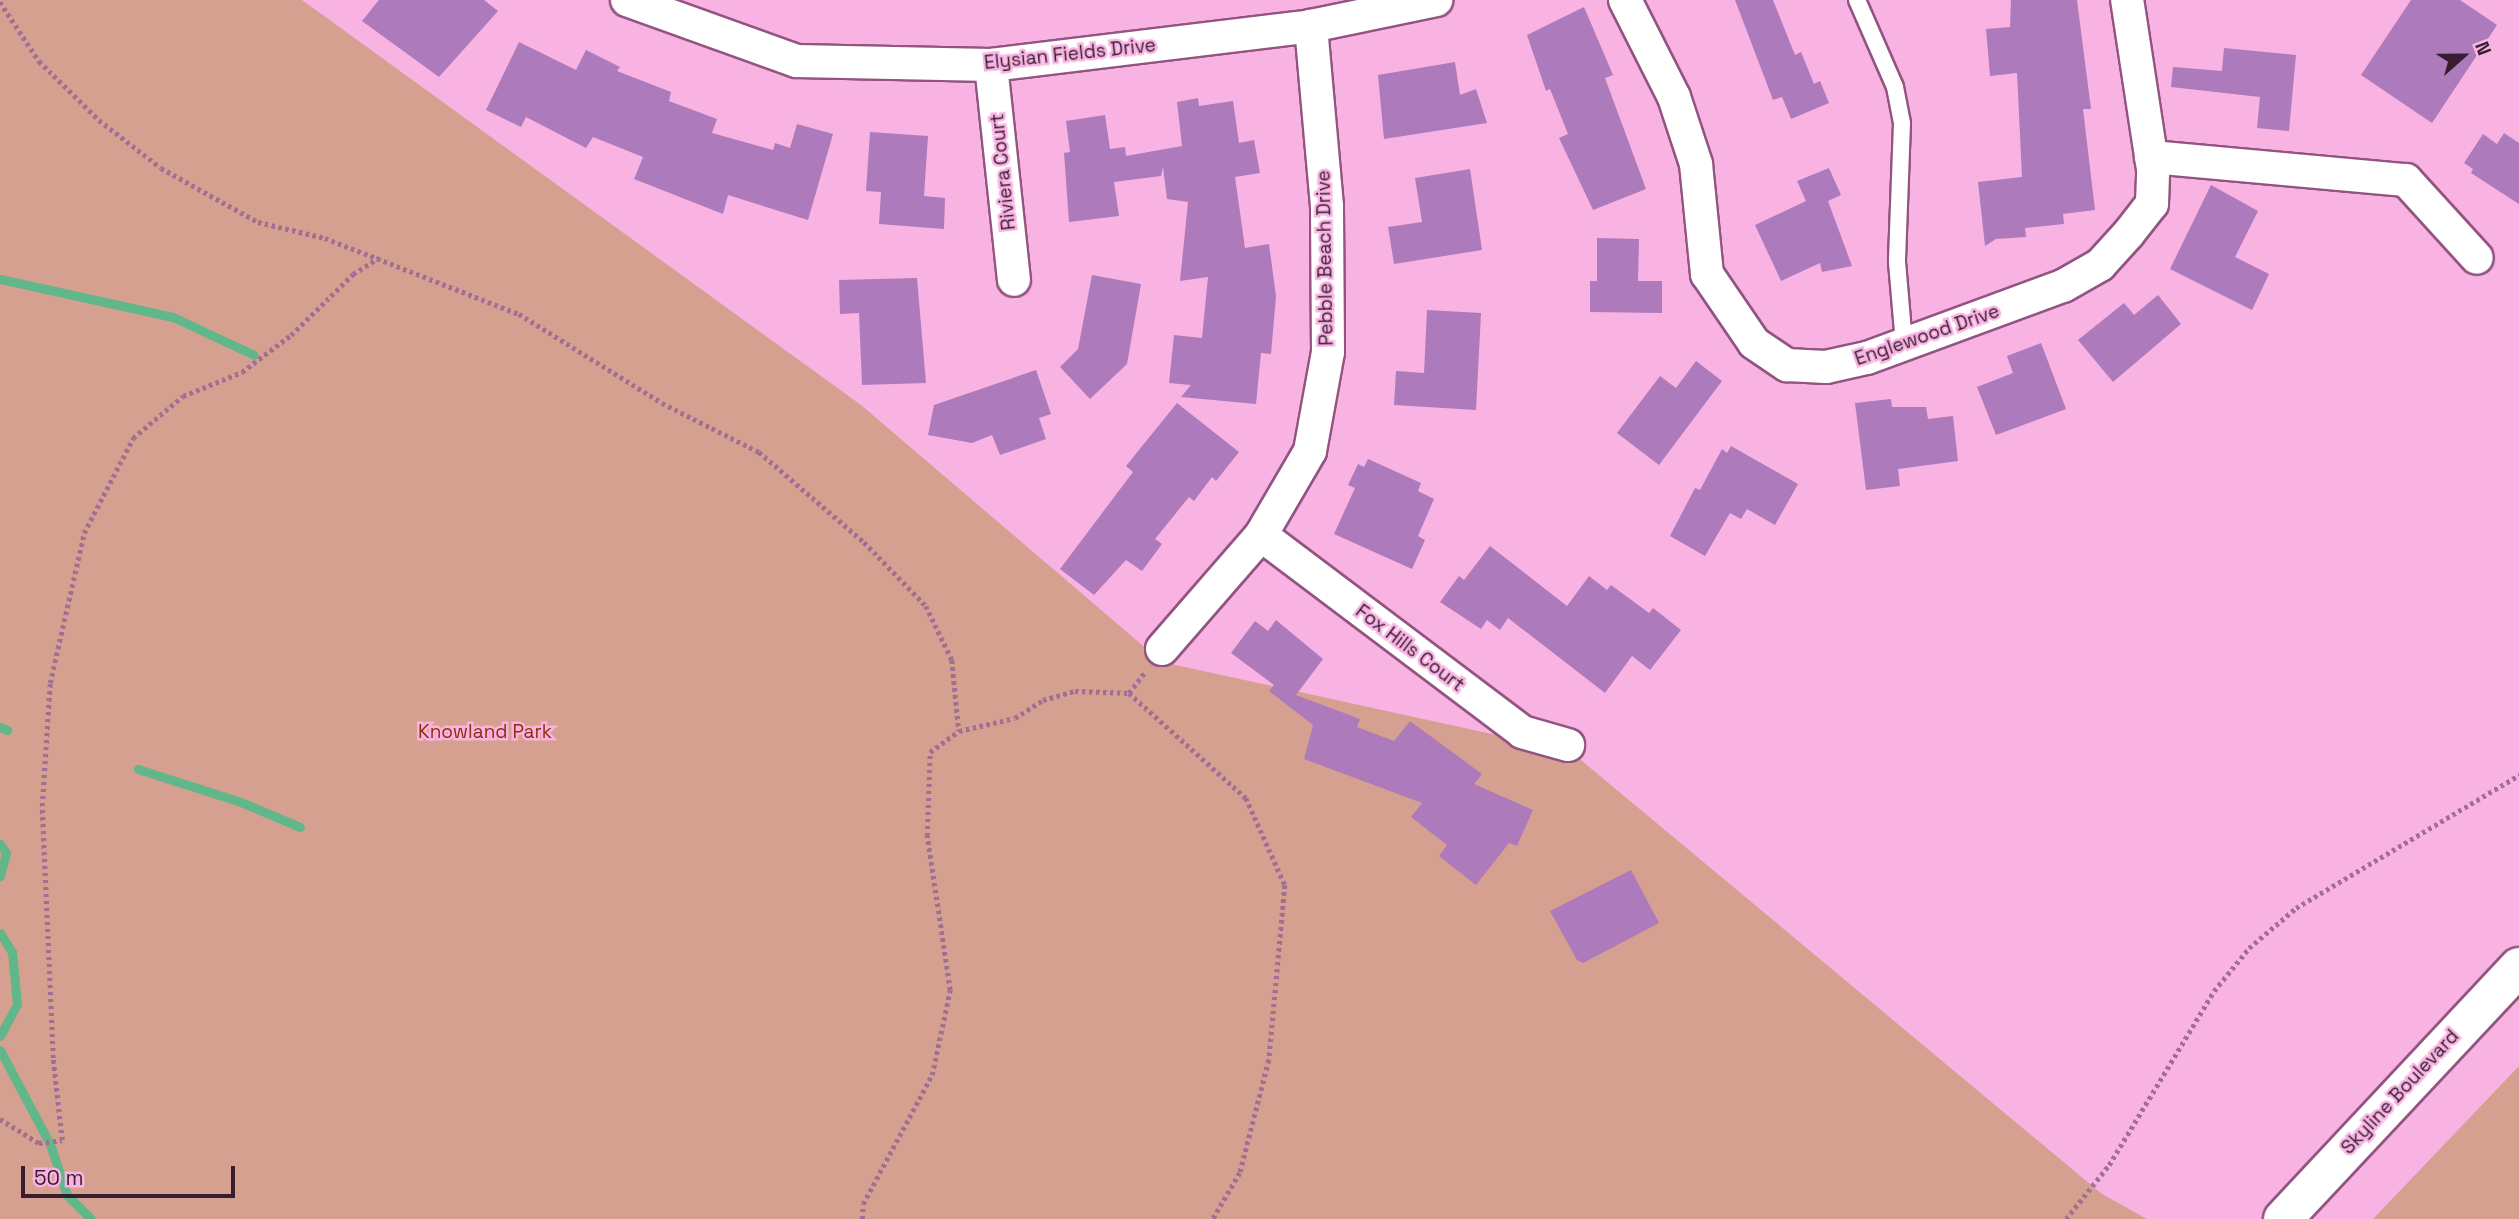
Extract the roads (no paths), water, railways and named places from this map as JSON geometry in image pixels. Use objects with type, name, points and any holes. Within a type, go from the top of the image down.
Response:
[{"type":"main road","name":"Skyline Boulevard","points":[[2283,1219],[2519,967]]},
{"type":"street","name":"Elysian Fields Drive","points":[[626,0],[796,61],[991,65],[1311,26],[1436,0]]},
{"type":"street","name":"Englewood Drive","points":[[1625,0],[1674,97],[1696,164],[1707,274],[1747,334],[1787,365],[1826,367],[1904,344],[2063,286],[2100,265],[2152,204],[2151,157],[2127,0]]},
{"type":"street","name":"Pebble Beach Drive","points":[[1162,649],[1261,534],[1310,451],[1328,352],[1327,206],[1311,26]]},
{"type":"street","name":"Riviera Court","points":[[991,65],[1014,280]]},
{"type":"street","points":[[2151,157],[2406,180],[2477,258]]},
{"type":"street","name":"Fox Hills Court","points":[[1261,534],[1522,732],[1568,745]]},
{"type":"lane","points":[[1857,0],[1895,87],[1902,123],[1897,262],[1904,344]]},
{"type":"waterway","points":[[0,279],[173,317],[254,355]]},
{"type":"waterway","points":[[0,727],[7,730]]},
{"type":"waterway","points":[[138,769],[241,802],[300,827]]},
{"type":"waterway","points":[[0,844],[6,853],[0,876]]},
{"type":"waterway","points":[[0,933],[12,952],[17,1004],[0,1036]]},
{"type":"waterway","points":[[0,1050],[50,1144],[67,1195],[91,1219]]},
{"type":"park label","name":"Knowland Park","points":[[485,732]]}]
